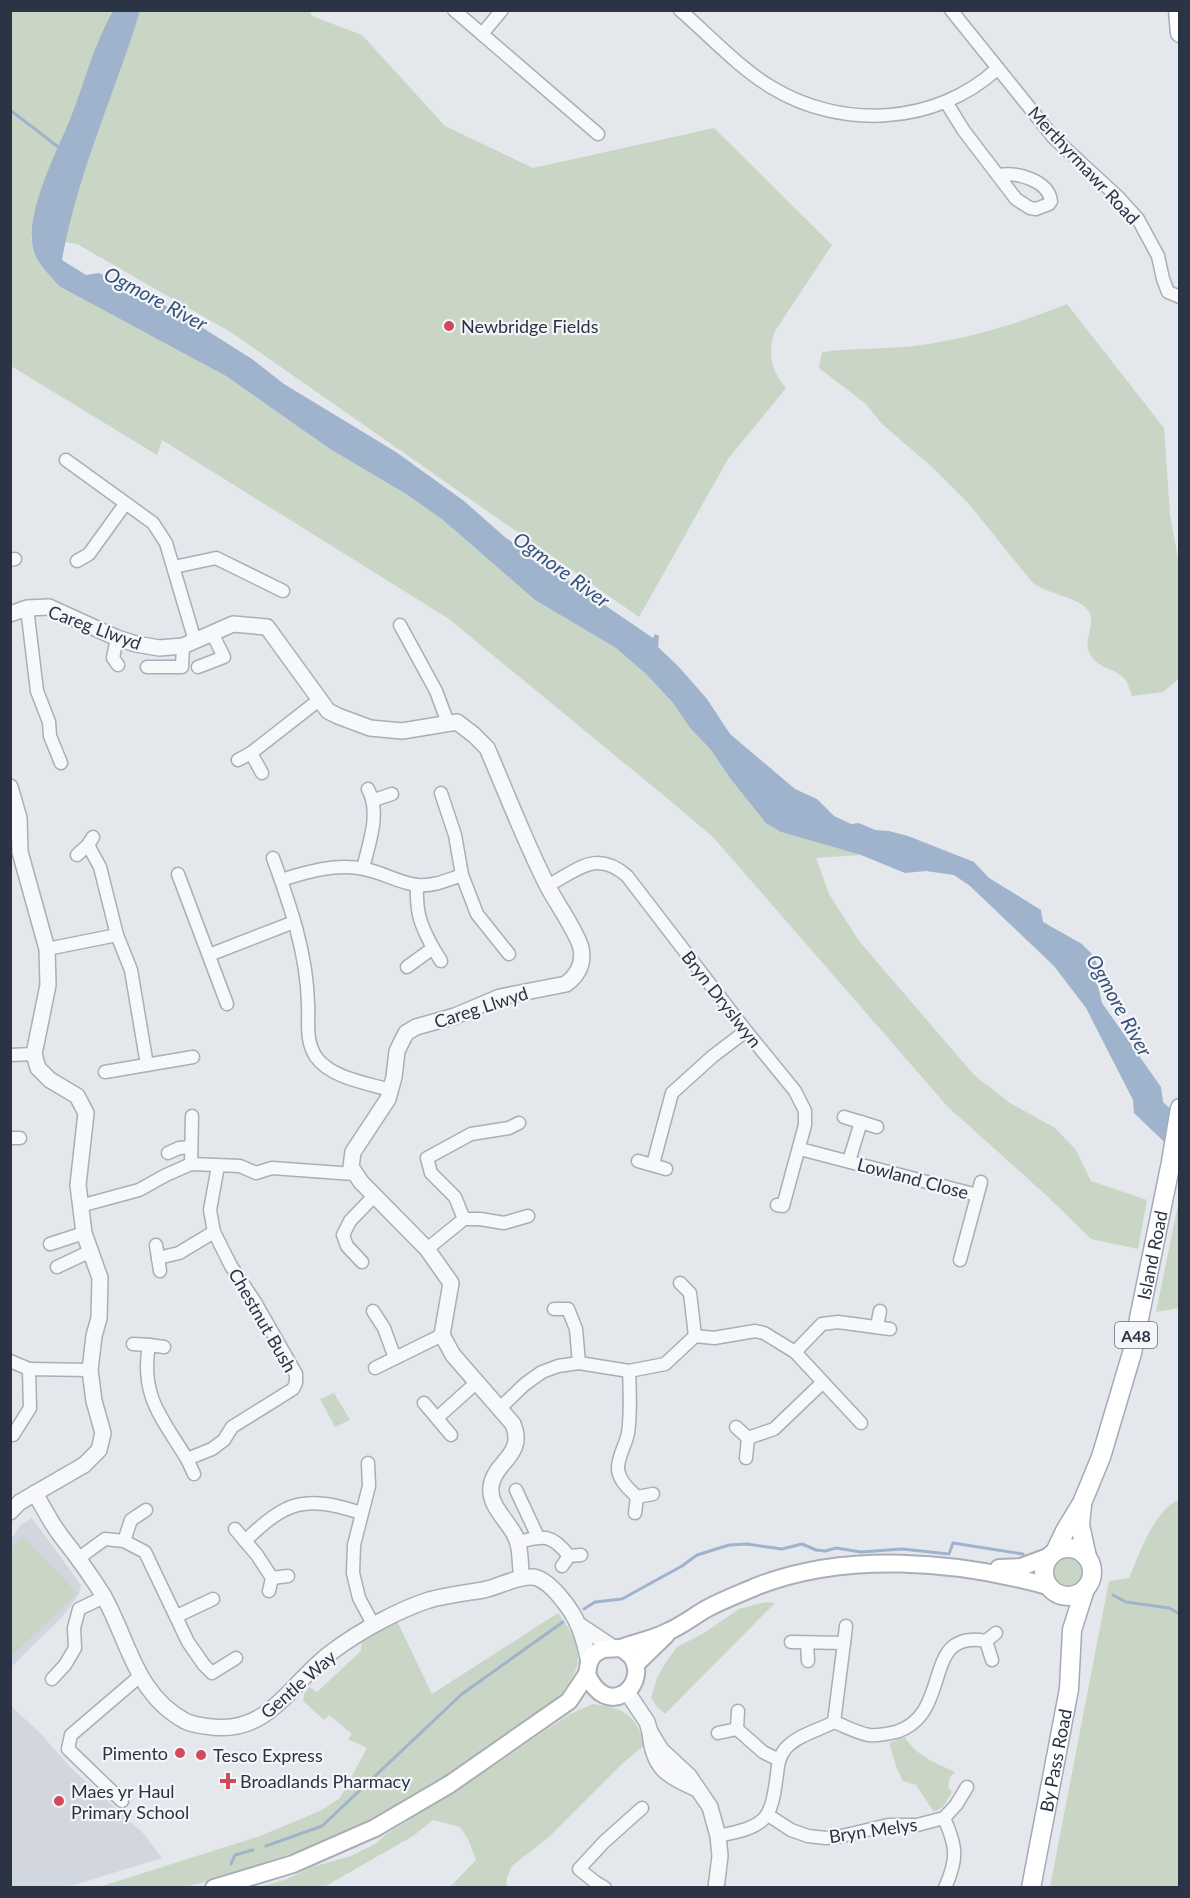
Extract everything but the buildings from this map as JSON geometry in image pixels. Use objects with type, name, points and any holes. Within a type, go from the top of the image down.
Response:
[{"type":"main road","points":[[1178,10],[1179,33]]},
{"type":"main road","name":"Island Road","points":[[1052,1554],[1082,1503],[1101,1457],[1132,1353],[1171,1162],[1179,1108]]},
{"type":"main road","name":"Island Road","points":[[1082,1503],[1080,1526],[1087,1557]]},
{"type":"main road","points":[[636,1664],[669,1632],[708,1608],[757,1586],[822,1569],[906,1563],[971,1569],[1015,1577],[1072,1596],[1086,1589],[1092,1577],[1087,1557],[1070,1547],[1021,1567],[971,1569]]},
{"type":"main road","points":[[1052,1554],[1045,1563],[1044,1575],[1053,1590]]},
{"type":"main road","name":"By Pass Road","points":[[1031,1887],[1069,1689],[1072,1630],[1086,1589]]},
{"type":"main road","name":"By Pass Road","points":[[1053,1590],[1072,1630]]},
{"type":"main road","points":[[214,1887],[293,1864],[375,1828],[450,1784],[569,1701],[594,1654],[603,1649],[669,1632]]},
{"type":"main road","points":[[569,1701],[602,1696],[615,1697],[627,1692],[635,1677],[636,1664],[631,1656],[617,1647]]},
{"type":"main road","points":[[588,1668],[592,1686],[602,1696]]},
{"type":"street","points":[[454,10],[598,134]]},
{"type":"street","points":[[482,34],[502,10]]},
{"type":"street","points":[[680,10],[769,85],[813,107],[845,114],[878,116],[909,112],[946,102],[976,87],[997,69]]},
{"type":"street","name":"Merthyrmawr Road","points":[[951,10],[1054,138],[1119,198],[1138,219],[1158,256],[1168,291],[1179,297]]},
{"type":"street","points":[[946,102],[964,131],[999,175]]},
{"type":"street","points":[[66,460],[153,523],[166,543],[174,567],[189,644],[182,667],[147,667]]},
{"type":"street","points":[[77,561],[92,558],[125,504]]},
{"type":"street","points":[[174,567],[216,558],[283,591]]},
{"type":"street","name":"Careg Llwyd","points":[[10,614],[27,608],[49,607],[117,638],[159,648],[189,644],[233,624],[267,627],[328,711],[370,728],[402,732],[456,722],[464,726],[487,748],[547,886],[578,940],[582,961],[573,979],[557,987],[500,997],[455,1016],[416,1027],[406,1033],[401,1041],[390,1090],[380,1113],[353,1152],[351,1167],[354,1174]]},
{"type":"street","points":[[27,608],[37,691],[48,722],[50,736],[61,763]]},
{"type":"street","points":[[400,625],[436,691],[448,723]]},
{"type":"street","points":[[198,668],[224,657],[213,635]]},
{"type":"street","points":[[117,638],[113,658],[118,665]]},
{"type":"street","points":[[238,760],[251,753],[319,700]]},
{"type":"street","points":[[251,753],[262,774]]},
{"type":"street","points":[[10,788],[19,819],[20,852],[47,949],[48,985],[34,1054],[38,1068],[50,1080],[77,1096],[86,1113],[78,1171],[84,1233],[100,1278],[99,1318],[94,1336],[90,1370],[94,1401],[103,1433],[99,1450],[84,1465],[20,1502],[10,1512]]},
{"type":"street","points":[[441,793],[455,834],[462,875],[477,914],[508,954]]},
{"type":"street","points":[[363,868],[375,810],[371,794],[392,794]]},
{"type":"street","points":[[77,855],[90,841],[100,867],[117,935],[131,970],[147,1065]]},
{"type":"street","points":[[273,858],[299,934],[309,1005],[308,1037],[315,1055],[327,1067],[340,1074],[390,1090]]},
{"type":"street","name":"Bryn Dryslwyn","points":[[547,886],[594,863],[603,862],[615,866],[627,876],[795,1091],[805,1112],[805,1125],[784,1207]]},
{"type":"street","points":[[281,880],[309,871],[345,867],[363,868],[417,885],[428,885],[462,875]]},
{"type":"street","points":[[178,874],[227,1004]]},
{"type":"street","points":[[417,885],[416,903],[421,925],[441,961]]},
{"type":"street","points":[[209,955],[294,922]]},
{"type":"street","points":[[47,949],[117,935]]},
{"type":"street","points":[[407,967],[433,948]]},
{"type":"street","points":[[653,1164],[672,1093],[705,1063],[746,1031]]},
{"type":"street","points":[[10,1055],[34,1054]]},
{"type":"street","points":[[105,1072],[193,1057]]},
{"type":"street","points":[[191,1164],[192,1116]]},
{"type":"street","points":[[844,1117],[876,1127]]},
{"type":"street","name":"Lowland Close","points":[[849,1161],[861,1122]]},
{"type":"street","points":[[464,1220],[455,1197],[431,1173],[427,1158],[471,1134],[509,1128],[519,1123]]},
{"type":"street","points":[[168,1153],[179,1148],[191,1147]]},
{"type":"street","name":"Lowland Close","points":[[800,1149],[977,1196]]},
{"type":"street","points":[[638,1161],[666,1168]]},
{"type":"street","points":[[80,1206],[139,1190],[191,1164],[240,1166],[256,1173],[272,1168],[354,1174],[427,1249],[451,1283],[442,1335],[453,1355],[500,1408],[517,1432],[517,1441],[512,1454],[493,1479],[491,1493],[497,1510],[518,1542],[522,1578],[538,1577],[547,1583],[579,1625],[588,1668]]},
{"type":"street","name":"Chestnut Bush","points":[[187,1459],[212,1449],[224,1440],[232,1427],[293,1389],[296,1383],[296,1374],[257,1305],[231,1266],[214,1232],[210,1210],[218,1166]]},
{"type":"street","name":"Lowland Close","points":[[960,1260],[981,1182]]},
{"type":"street","points":[[362,1262],[347,1246],[343,1235],[350,1221],[374,1196]]},
{"type":"street","points":[[427,1249],[464,1220],[480,1219],[504,1223],[528,1216]]},
{"type":"street","points":[[158,1258],[179,1253],[214,1232]]},
{"type":"street","points":[[50,1244],[84,1233]]},
{"type":"street","points":[[156,1245],[160,1271]]},
{"type":"street","points":[[57,1266],[91,1251]]},
{"type":"street","points":[[680,1283],[690,1293],[695,1336]]},
{"type":"street","points":[[554,1309],[568,1309],[576,1329],[579,1363]]},
{"type":"street","points":[[373,1311],[384,1328],[394,1358]]},
{"type":"street","points":[[876,1326],[880,1311]]},
{"type":"street","points":[[795,1352],[822,1324],[838,1322],[890,1329]]},
{"type":"street","points":[[500,1408],[525,1384],[542,1372],[558,1366],[579,1363],[629,1371],[665,1364],[695,1336],[714,1338],[755,1331],[795,1352],[861,1423]]},
{"type":"street","points":[[375,1368],[442,1335]]},
{"type":"street","points":[[133,1344],[164,1347]]},
{"type":"street","points":[[149,1345],[145,1366],[148,1390],[194,1474]]},
{"type":"street","points":[[10,1361],[29,1369],[90,1370]]},
{"type":"street","points":[[10,1433],[13,1435],[30,1408],[29,1369]]},
{"type":"street","points":[[629,1371],[630,1421],[618,1471],[624,1484],[637,1497]]},
{"type":"street","points":[[437,1418],[477,1382]]},
{"type":"street","points":[[748,1438],[774,1429],[822,1383]]},
{"type":"street","points":[[424,1403],[451,1435]]},
{"type":"street","points":[[736,1426],[748,1438]]},
{"type":"street","points":[[746,1458],[748,1438]]},
{"type":"street","points":[[368,1462],[369,1486],[354,1545],[352,1573],[359,1598],[374,1626]]},
{"type":"street","points":[[516,1491],[538,1537]]},
{"type":"street","name":"Gentle Way","points":[[35,1493],[60,1534],[79,1558],[104,1597],[140,1676],[158,1702],[187,1722],[218,1727],[237,1726],[254,1721],[275,1708],[308,1673],[333,1651],[398,1613],[429,1600],[483,1590],[522,1578]]},
{"type":"street","points":[[637,1497],[653,1494]]},
{"type":"street","points":[[635,1513],[637,1497]]},
{"type":"street","points":[[245,1541],[278,1512],[297,1503],[334,1504],[361,1513]]},
{"type":"street","points":[[124,1541],[131,1520],[146,1510]]},
{"type":"street","points":[[235,1529],[272,1578],[269,1592]]},
{"type":"street","points":[[518,1542],[538,1537],[553,1539],[571,1559]]},
{"type":"street","points":[[79,1558],[105,1539],[124,1541],[145,1552],[188,1642],[204,1665],[212,1673],[236,1658]]},
{"type":"street","points":[[272,1578],[288,1576]]},
{"type":"street","points":[[52,1679],[65,1665],[75,1648],[74,1628],[79,1609],[104,1597]]},
{"type":"street","points":[[177,1616],[213,1599]]},
{"type":"street","points":[[579,1625],[617,1647]]},
{"type":"street","points":[[834,1722],[846,1626]]},
{"type":"street","points":[[718,1836],[747,1829],[768,1815],[776,1793],[779,1760],[785,1749],[794,1742],[834,1722],[870,1735],[903,1730],[917,1720],[927,1708],[948,1650],[963,1641],[975,1639],[986,1641],[996,1633]]},
{"type":"street","points":[[986,1641],[992,1660]]},
{"type":"street","points":[[791,1642],[844,1643]]},
{"type":"street","points":[[807,1643],[808,1661]]},
{"type":"street","points":[[122,1802],[68,1749],[69,1741],[71,1735],[140,1676]]},
{"type":"street","points":[[627,1692],[647,1722],[651,1744],[659,1766],[666,1774],[696,1789],[710,1807],[718,1836],[720,1856],[716,1887]]},
{"type":"street","points":[[737,1729],[738,1711]]},
{"type":"street","points":[[737,1729],[763,1752],[779,1760]]},
{"type":"street","points":[[718,1733],[737,1729]]},
{"type":"street","points":[[945,1887],[954,1867],[956,1854],[954,1839],[944,1818],[956,1805],[967,1787]]},
{"type":"street","points":[[606,1887],[575,1873],[604,1842],[642,1808]]},
{"type":"street","name":"Bryn Melys","points":[[768,1815],[791,1830],[815,1838],[826,1838],[888,1825],[917,1825],[944,1818]]},
{"type":"shaded area","points":[[32,1518],[81,1585],[79,1594],[62,1617],[11,1667],[11,1539],[21,1525]]},
{"type":"shaded area","name":"Maes yr Haul Primary School","points":[[11,1706],[40,1733],[71,1768],[143,1833],[162,1858],[67,1887],[11,1887]]},
{"type":"green space","name":"Newbridge Fields","points":[[10,11],[310,11],[312,16],[362,35],[445,126],[533,168],[714,128],[832,245],[775,331],[771,347],[772,361],[777,375],[786,388],[728,459],[639,617],[232,333],[77,244],[31,236],[33,249],[146,331],[226,376],[330,449],[406,494],[443,520],[535,600],[616,648],[647,675],[673,703],[690,728],[711,750],[730,778],[781,832],[861,855],[816,858],[829,894],[859,941],[974,1075],[1010,1103],[1055,1128],[1076,1150],[1091,1181],[1147,1200],[1138,1249],[1091,1239],[1046,1195],[948,1107],[713,837],[449,619],[162,440],[157,455],[11,366]]},
{"type":"green space","points":[[1067,304],[1164,428],[1170,515],[1179,564],[1180,678],[1163,692],[1132,696],[1121,675],[1092,658],[1088,646],[1091,618],[1086,608],[1032,582],[968,503],[932,467],[882,424],[866,404],[819,368],[822,352],[914,346],[954,339],[1011,324]]},
{"type":"green space","points":[[1179,1200],[1179,1308],[1156,1312]]},
{"type":"green space","points":[[334,1393],[350,1420],[335,1427],[320,1399]]},
{"type":"green space","points":[[1179,1500],[1179,1887],[1050,1887],[1109,1581],[1129,1578],[1155,1522],[1162,1512]]},
{"type":"green space","points":[[23,1536],[77,1593],[11,1657],[11,1548]]},
{"type":"green space","points":[[1067,1554],[1079,1559],[1084,1571],[1079,1583],[1067,1588],[1055,1583],[1050,1571],[1055,1559]]},
{"type":"green space","points":[[765,1602],[775,1603],[665,1714],[657,1707],[651,1698],[657,1678],[677,1647],[704,1633],[739,1609]]},
{"type":"green space","points":[[558,1613],[574,1639],[578,1649],[578,1659],[571,1679],[554,1704],[408,1803],[339,1837],[224,1877],[178,1888],[96,1888],[260,1836],[322,1810],[340,1798],[367,1748],[348,1739],[352,1734],[329,1715],[324,1720],[303,1701],[304,1694],[309,1687],[317,1692],[361,1651],[362,1640],[397,1621],[432,1694]]},
{"type":"green space","points":[[593,1704],[613,1708],[628,1715],[638,1726],[645,1745],[622,1764],[549,1837],[512,1866],[506,1880],[507,1887],[450,1887],[476,1860],[468,1839],[460,1827],[433,1820],[413,1836],[324,1887],[256,1888],[287,1879],[312,1867],[351,1856],[375,1844],[388,1833],[453,1793],[570,1714]]},
{"type":"green space","points":[[905,1737],[921,1754],[955,1772],[950,1777],[948,1787],[952,1792],[943,1807],[934,1812],[916,1785],[903,1781],[897,1769],[889,1743]]},
{"type":"water","points":[[113,11],[140,11],[77,196],[62,260],[86,275],[99,273],[141,292],[184,316],[252,359],[284,384],[396,452],[464,501],[506,538],[653,638],[655,634],[659,636],[658,647],[707,699],[730,734],[795,789],[817,799],[834,816],[851,824],[859,823],[875,830],[908,836],[974,862],[989,878],[1041,910],[1043,922],[1082,944],[1094,956],[1102,980],[1097,982],[1102,1003],[1161,1087],[1163,1102],[1179,1117],[1179,1156],[1134,1113],[1133,1100],[1086,1008],[1054,966],[970,886],[954,875],[926,871],[905,873],[861,855],[781,832],[766,823],[711,750],[690,728],[673,703],[647,675],[616,648],[535,600],[443,520],[406,494],[330,449],[226,376],[59,286],[37,259],[33,248],[34,217],[44,182],[95,50]]},
{"type":"waterway","points":[[10,110],[61,149]]},
{"type":"waterway","points":[[584,1609],[595,1602],[622,1599],[682,1566],[697,1555],[729,1545],[747,1544],[782,1549],[802,1544],[825,1551],[836,1548],[861,1552],[902,1549],[949,1554],[953,1543],[1023,1554]]},
{"type":"waterway","points":[[1113,1595],[1126,1602],[1169,1608],[1180,1614]]},
{"type":"waterway","points":[[266,1846],[322,1826],[462,1694],[563,1622]]},
{"type":"waterway","points":[[231,1864],[235,1855],[253,1850]]},
{"type":"place","name":"Newbridge Fields","points":[[449,326]]},
{"type":"place","name":"Pimento","points":[[180,1753]]},
{"type":"place","name":"Tesco Express","points":[[201,1755]]},
{"type":"place","name":"Broadlands Pharmacy","points":[[228,1781]]},
{"type":"place","name":"Maes yr Haul Primary School","points":[[59,1801]]},
{"type":"water label","name":"Ogmore River","points":[[156,298]]},
{"type":"water label","name":"Ogmore River","points":[[562,569]]},
{"type":"water label","name":"Ogmore River","points":[[1120,1005]]}]
